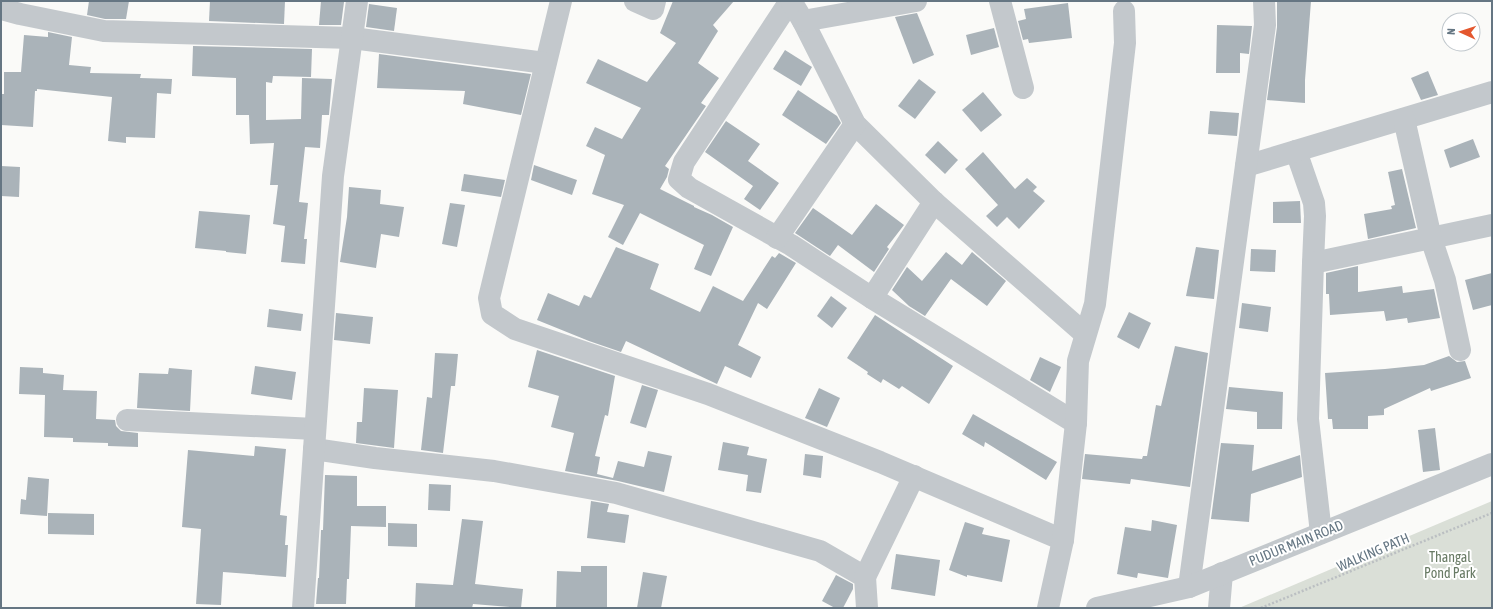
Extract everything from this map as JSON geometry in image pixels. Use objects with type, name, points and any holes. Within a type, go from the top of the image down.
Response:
[{"type":"street","points":[[303,608],[333,176],[357,1]]},
{"type":"street","points":[[561,1],[488,298],[492,314],[514,328],[708,394],[880,462],[1064,540]]},
{"type":"street","points":[[635,1],[653,9],[655,1]]},
{"type":"street","points":[[1076,423],[777,238],[689,188],[679,179],[684,162],[790,1],[803,21],[855,124],[934,202],[1085,334]]},
{"type":"street","points":[[803,21],[916,1]]},
{"type":"street","points":[[1000,1],[1023,88]]},
{"type":"street","points":[[1189,587],[1265,24],[1264,1]]},
{"type":"street","points":[[1,9],[104,31],[352,38],[545,63]]},
{"type":"street","points":[[1048,608],[1064,540],[1076,423],[1078,361],[1095,304],[1125,43],[1124,11]]},
{"type":"street","points":[[1246,166],[1492,92]]},
{"type":"street","points":[[1404,119],[1431,238],[1445,280],[1460,350]]},
{"type":"street","points":[[777,238],[855,124]]},
{"type":"street","points":[[1296,151],[1314,203],[1315,216],[1308,419],[1321,533]]},
{"type":"street","points":[[872,298],[934,202]]},
{"type":"street","points":[[1313,263],[1492,225]]},
{"type":"street","points":[[127,420],[315,439],[375,458],[494,471],[616,493],[820,551],[865,577]]},
{"type":"street","name":"PUDUR MAIN ROAD","points":[[1101,608],[1189,587],[1492,464]]},
{"type":"street","points":[[866,608],[865,577],[914,476]]},
{"type":"street","points":[[1219,608],[1222,573]]},
{"type":"path","name":"WALKING PATH","points":[[1261,608],[1492,512]]},
{"type":"green space","name":"Thangal Pond Park","points":[[1492,501],[1492,608],[1239,608]]},
{"type":"building","points":[[89,1],[129,1],[126,19],[105,19],[87,15]]},
{"type":"building","points":[[210,1],[285,1],[284,24],[209,21]]},
{"type":"building","points":[[321,1],[344,2],[341,25],[319,25]]},
{"type":"building","points":[[673,1],[734,1],[713,25],[718,31],[698,63],[719,78],[701,103],[706,106],[665,166],[669,169],[667,177],[660,189],[733,227],[711,276],[694,269],[704,245],[640,213],[623,245],[608,237],[624,205],[592,194],[605,155],[586,146],[595,127],[622,139],[641,108],[586,83],[598,59],[647,82],[676,43],[660,33]]},
{"type":"building","points":[[1277,1],[1311,1],[1305,80],[1305,103],[1267,100],[1277,27]]},
{"type":"building","points":[[1068,3],[1072,38],[1029,43],[1028,39],[1023,40],[1018,21],[1026,19],[1024,9]]},
{"type":"building","points":[[369,4],[397,8],[394,31],[366,27]]},
{"type":"building","points":[[917,13],[934,55],[913,64],[895,17]]},
{"type":"building","points":[[1217,25],[1252,26],[1249,54],[1240,53],[1240,73],[1216,73]]},
{"type":"building","points":[[994,28],[999,47],[971,55],[966,35]]},
{"type":"building","points":[[48,32],[72,37],[69,65],[91,67],[90,73],[141,74],[140,78],[172,79],[171,94],[157,93],[155,138],[126,137],[126,143],[108,141],[112,97],[37,89],[37,91],[35,91],[33,127],[1,125],[1,94],[4,94],[4,72],[21,72],[24,35],[48,37]]},
{"type":"building","points":[[193,46],[312,49],[311,77],[273,76],[272,83],[266,82],[266,120],[301,119],[302,78],[332,79],[329,115],[322,115],[320,148],[305,147],[299,202],[308,203],[304,239],[307,239],[305,264],[281,262],[285,226],[273,224],[278,185],[270,185],[274,143],[250,144],[249,115],[236,115],[236,78],[192,76]]},
{"type":"building","points":[[785,50],[812,67],[801,86],[773,69]]},
{"type":"building","points":[[379,54],[531,74],[521,115],[463,104],[465,91],[377,88]]},
{"type":"building","points":[[1428,71],[1438,95],[1421,100],[1411,78]]},
{"type":"building","points":[[919,79],[936,92],[915,119],[898,106]]},
{"type":"building","points":[[798,90],[837,116],[841,123],[826,144],[782,115]]},
{"type":"building","points":[[983,92],[1002,115],[981,132],[962,110]]},
{"type":"building","points":[[1210,111],[1239,113],[1237,136],[1208,134]]},
{"type":"building","points":[[726,121],[760,144],[748,161],[779,183],[760,210],[744,199],[753,186],[705,152]]},
{"type":"building","points":[[1473,139],[1480,157],[1450,168],[1444,150]]},
{"type":"building","points":[[938,141],[958,160],[945,174],[925,155]]},
{"type":"building","points":[[983,152],[1015,189],[1027,178],[1037,187],[1033,191],[1045,201],[1019,229],[1007,217],[997,227],[986,216],[998,205],[965,169]]},
{"type":"building","points":[[534,165],[577,180],[572,195],[531,180]]},
{"type":"building","points":[[1,166],[20,167],[19,197],[1,196]]},
{"type":"building","points":[[1402,169],[1416,228],[1368,239],[1364,214],[1392,209],[1391,206],[1395,205],[1388,172]]},
{"type":"building","points":[[464,174],[505,180],[501,197],[461,191]]},
{"type":"building","points":[[349,187],[381,190],[380,204],[404,207],[399,237],[381,234],[376,268],[340,262],[347,217]]},
{"type":"building","points":[[1300,201],[1301,223],[1273,223],[1273,202]]},
{"type":"building","points":[[450,203],[465,205],[457,247],[442,244]]},
{"type":"building","points":[[876,204],[904,225],[887,247],[889,249],[874,272],[838,245],[830,256],[795,233],[813,208],[852,235]]},
{"type":"building","points":[[199,211],[250,215],[246,254],[195,248]]},
{"type":"building","points":[[616,247],[659,264],[650,289],[700,312],[713,286],[743,301],[772,256],[775,258],[779,253],[796,263],[767,309],[758,303],[738,345],[761,357],[751,378],[725,366],[717,384],[626,341],[621,352],[537,320],[548,293],[579,306],[584,295],[591,298]]},
{"type":"building","points":[[1196,247],[1219,250],[1214,299],[1186,296]]},
{"type":"building","points":[[1251,249],[1276,250],[1275,272],[1250,271]]},
{"type":"building","points":[[946,252],[962,265],[972,252],[1006,281],[987,306],[951,279],[925,316],[909,306],[892,290],[907,267],[922,281]]},
{"type":"building","points":[[1358,266],[1358,292],[1402,286],[1403,293],[1434,289],[1440,318],[1408,323],[1407,318],[1386,321],[1384,311],[1330,315],[1329,294],[1326,294],[1326,273]]},
{"type":"building","points":[[1492,273],[1492,305],[1473,310],[1465,280]]},
{"type":"building","points":[[831,296],[847,308],[832,328],[817,316]]},
{"type":"building","points":[[1242,303],[1271,307],[1268,332],[1239,328]]},
{"type":"building","points":[[269,309],[303,314],[301,331],[267,327]]},
{"type":"building","points":[[1129,312],[1151,323],[1139,349],[1117,337]]},
{"type":"building","points":[[336,313],[373,317],[370,344],[334,340]]},
{"type":"building","points":[[875,315],[953,366],[929,404],[902,386],[899,389],[883,379],[881,383],[847,358]]},
{"type":"building","points":[[1175,346],[1208,353],[1190,487],[1131,479],[1130,484],[1082,479],[1085,454],[1142,459],[1143,456],[1147,456],[1156,405],[1161,406]]},
{"type":"building","points":[[537,350],[615,376],[608,416],[605,415],[595,456],[600,457],[597,474],[613,478],[618,461],[644,467],[648,451],[672,456],[664,492],[618,481],[565,471],[574,433],[551,427],[559,396],[528,387]]},
{"type":"building","points":[[435,353],[458,354],[455,386],[451,386],[443,453],[421,450],[427,397],[432,398]]},
{"type":"building","points":[[1449,356],[1457,362],[1465,361],[1471,378],[1431,391],[1430,388],[1384,409],[1384,415],[1368,416],[1368,429],[1333,429],[1332,419],[1328,419],[1325,373],[1424,365]]},
{"type":"building","points":[[1040,357],[1061,367],[1050,392],[1030,380]]},
{"type":"building","points":[[255,366],[296,372],[292,400],[251,394]]},
{"type":"building","points":[[20,367],[43,368],[43,373],[64,375],[63,390],[97,391],[96,419],[115,420],[116,426],[121,431],[138,433],[138,447],[108,446],[108,443],[73,442],[73,438],[44,437],[45,395],[19,394]]},
{"type":"building","points":[[169,368],[192,370],[190,411],[137,408],[139,373],[168,374]]},
{"type":"building","points":[[642,385],[658,390],[646,428],[630,423]]},
{"type":"building","points":[[1229,387],[1283,392],[1282,429],[1257,429],[1257,412],[1226,409]]},
{"type":"building","points":[[364,388],[398,390],[394,448],[356,443],[357,422],[362,422]]},
{"type":"building","points":[[819,388],[840,398],[827,427],[805,418]]},
{"type":"building","points":[[973,414],[1057,462],[1046,480],[985,442],[984,447],[962,434]]},
{"type":"building","points":[[1435,428],[1440,470],[1423,472],[1418,430]]},
{"type":"building","points":[[723,442],[749,447],[747,455],[767,459],[761,493],[746,491],[748,475],[718,470]]},
{"type":"building","points":[[1221,443],[1254,445],[1252,471],[1300,455],[1302,477],[1251,494],[1249,522],[1211,519]]},
{"type":"building","points":[[255,446],[286,449],[280,515],[287,516],[285,545],[288,545],[286,577],[223,572],[221,605],[196,604],[201,529],[182,527],[188,450],[254,456]]},
{"type":"building","points":[[805,454],[823,456],[821,478],[803,475]]},
{"type":"building","points":[[325,475],[357,476],[357,506],[386,506],[386,527],[351,526],[349,579],[347,579],[346,604],[316,604],[319,578],[321,530],[323,530]]},
{"type":"building","points":[[28,477],[49,479],[47,516],[20,514],[21,499],[26,500]]},
{"type":"building","points":[[429,484],[451,485],[450,511],[428,510]]},
{"type":"building","points":[[591,501],[609,504],[607,512],[629,515],[625,543],[587,538]]},
{"type":"building","points":[[48,513],[94,514],[94,535],[48,534]]},
{"type":"building","points":[[462,519],[483,521],[475,584],[523,589],[521,608],[473,604],[472,608],[415,608],[416,583],[453,585]]},
{"type":"building","points":[[1152,520],[1177,525],[1168,578],[1138,573],[1137,578],[1117,574],[1125,527],[1151,531]]},
{"type":"building","points":[[965,522],[984,528],[982,534],[1010,540],[1002,582],[967,575],[967,577],[949,570]]},
{"type":"building","points":[[388,523],[417,524],[417,547],[388,546]]},
{"type":"building","points":[[896,554],[940,560],[935,596],[891,589]]},
{"type":"building","points":[[581,566],[607,566],[607,608],[556,608],[557,571],[581,572]]},
{"type":"building","points":[[643,572],[667,576],[661,608],[637,608]]},
{"type":"building","points":[[836,575],[853,584],[853,589],[843,608],[835,608],[822,601]]}]
